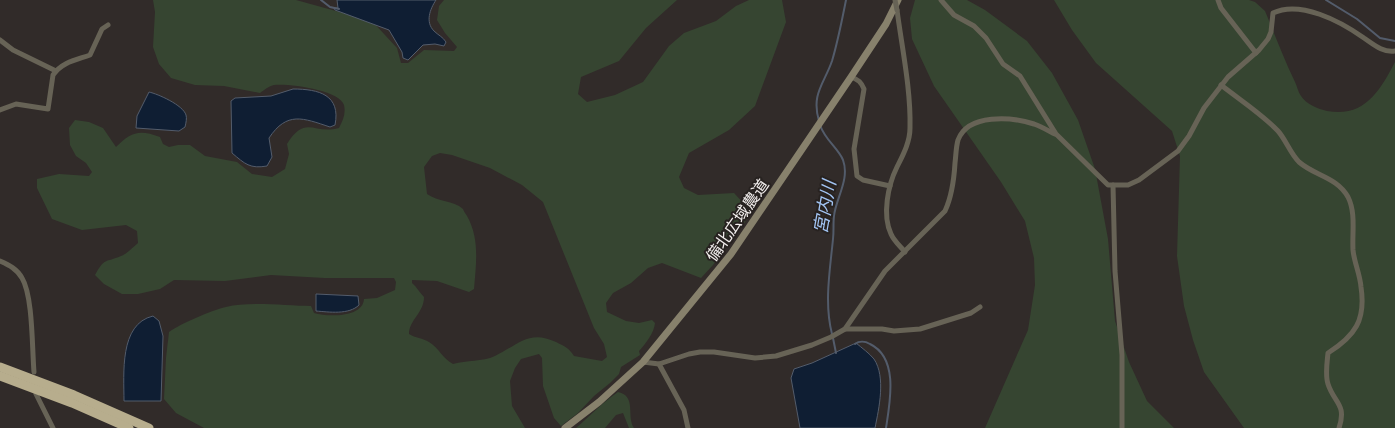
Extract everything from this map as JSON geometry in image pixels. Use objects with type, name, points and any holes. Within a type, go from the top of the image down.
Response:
[{"type":"highway","points":[[0,367],[74,395],[148,428]]},
{"type":"highway","points":[[0,376],[129,428]]},
{"type":"street","points":[[897,0],[909,104],[910,131],[906,150],[887,195],[887,225],[895,241],[905,252]]},
{"type":"street","name":"備北広域農道","points":[[565,428],[599,402],[643,362],[730,254],[886,24],[897,0]]},
{"type":"street","points":[[941,0],[954,15],[974,26],[986,38],[1003,64],[1020,76],[1056,134],[1108,185],[1128,185],[1139,180],[1178,151],[1189,136],[1204,108],[1228,77],[1256,53],[1268,39],[1271,32],[1273,13],[1279,7],[1286,4],[1309,4],[1333,16],[1380,49],[1395,51]]},
{"type":"street","points":[[1218,0],[1256,53]]},
{"type":"street","points":[[0,110],[16,104],[48,108],[53,75],[75,59],[90,55],[97,38],[108,25]]},
{"type":"street","points":[[0,40],[13,50],[56,71]]},
{"type":"street","points":[[851,77],[862,83],[864,89],[854,149],[857,176],[863,180],[890,186]]},
{"type":"street","points":[[1222,85],[1278,132],[1300,163],[1331,179],[1348,198],[1353,214],[1354,252],[1362,288],[1362,308],[1356,330],[1348,340],[1328,353],[1327,382],[1341,409],[1339,428]]},
{"type":"street","points":[[643,362],[659,364],[700,352],[714,352],[755,358],[776,356],[812,346],[831,337],[845,328],[881,276],[945,211],[953,188],[956,148],[965,128],[987,119],[1024,122],[1037,125],[1056,134]]},
{"type":"street","points":[[1114,185],[1115,271],[1122,355],[1122,428]]},
{"type":"street","points":[[0,261],[17,271],[24,283],[30,311],[34,372]]},
{"type":"street","points":[[845,328],[894,331],[920,329],[971,313],[980,307]]},
{"type":"street","points":[[659,364],[677,396],[690,428]]},
{"type":"street","points":[[36,394],[53,428]]},
{"type":"green space","points":[[153,0],[296,0],[372,21],[397,48],[401,63],[408,63],[424,50],[454,51],[457,47],[437,20],[439,6],[444,0],[677,0],[646,28],[619,61],[581,77],[578,94],[587,102],[615,95],[643,82],[669,46],[684,33],[716,21],[736,6],[749,0],[782,0],[786,22],[755,106],[729,130],[689,153],[679,177],[684,188],[698,195],[734,193],[747,207],[748,218],[701,278],[662,263],[648,268],[631,283],[613,293],[606,303],[607,312],[626,321],[639,323],[652,320],[655,323],[653,330],[639,351],[640,355],[621,367],[619,374],[610,383],[561,426],[554,418],[543,386],[542,358],[539,354],[521,359],[510,381],[512,406],[525,428],[204,428],[176,413],[164,399],[169,332],[204,314],[235,305],[311,306],[314,313],[343,315],[358,310],[364,299],[377,298],[395,290],[396,282],[394,278],[325,278],[271,275],[225,281],[174,280],[160,289],[138,294],[122,294],[104,284],[95,275],[103,263],[123,255],[138,243],[137,231],[126,225],[82,230],[52,219],[37,188],[37,179],[59,174],[89,176],[92,172],[86,163],[76,156],[70,145],[69,128],[75,120],[89,122],[103,128],[116,147],[131,135],[146,133],[160,137],[163,144],[169,147],[190,145],[205,156],[237,162],[252,174],[272,177],[285,169],[289,154],[287,144],[299,130],[310,127],[323,129],[339,128],[344,117],[344,105],[340,100],[333,95],[313,89],[290,85],[274,85],[260,93],[224,86],[195,85],[171,78],[159,64],[153,47],[155,12]],"holes":[[[440,153],[452,155],[490,168],[522,185],[543,202],[594,328],[604,344],[607,357],[602,361],[574,356],[568,349],[556,342],[538,337],[524,340],[490,358],[453,364],[429,342],[409,334],[411,325],[422,308],[424,297],[412,283],[412,280],[437,281],[469,292],[474,289],[475,243],[474,234],[467,216],[459,206],[427,194],[424,167],[432,156]]]},
{"type":"green space","points":[[915,0],[967,0],[985,10],[1027,41],[1052,73],[1078,120],[1095,169],[1108,239],[1115,321],[1129,362],[1147,401],[1174,428],[985,428],[1028,330],[1035,285],[1034,258],[1025,221],[1001,182],[934,86],[912,39],[910,18]]},
{"type":"green space","points":[[1054,0],[1249,0],[1255,2],[1265,11],[1299,93],[1312,106],[1327,111],[1340,112],[1361,106],[1377,92],[1395,62],[1395,428],[1244,428],[1204,372],[1184,306],[1177,256],[1180,156],[1172,131],[1096,63],[1072,30]]},
{"type":"green space","points":[[618,392],[624,394],[629,402],[634,428],[629,428],[623,413],[616,415],[605,428],[576,428],[602,405]]},
{"type":"water","points":[[337,0],[436,0],[430,11],[429,20],[434,31],[446,42],[444,46],[435,44],[423,45],[408,60],[403,58],[402,52],[389,30],[335,10],[334,8],[338,8]]},
{"type":"water","points":[[293,89],[319,92],[331,100],[335,107],[335,125],[330,127],[304,119],[289,120],[282,124],[269,138],[272,157],[267,166],[256,167],[248,165],[232,153],[231,101],[235,98],[271,96]]},
{"type":"water","points":[[149,92],[180,107],[186,115],[185,127],[179,131],[136,128],[137,116]]},
{"type":"water","points":[[316,294],[358,296],[359,305],[344,312],[316,311]]},
{"type":"water","points":[[153,316],[159,321],[163,336],[161,401],[124,401],[124,364],[129,339],[134,329],[142,321]]},
{"type":"water","points":[[856,343],[874,359],[878,366],[881,383],[875,428],[800,428],[791,378],[794,369]]},
{"type":"waterway","points":[[321,0],[330,7],[339,9]]},
{"type":"waterway","name":"宮内川","points":[[819,121],[817,96],[832,61],[846,0]]},
{"type":"waterway","points":[[1326,0],[1357,19],[1380,38],[1395,41]]},
{"type":"waterway","name":"宮内川","points":[[820,125],[841,156],[845,167],[844,181],[835,209],[829,275],[828,310],[832,334]]},
{"type":"waterway","name":"宮内川","points":[[833,338],[836,353]]},
{"type":"waterway","name":"宮内川","points":[[855,344],[860,342],[868,343],[879,351],[885,359],[889,370],[890,382],[886,428]]}]
